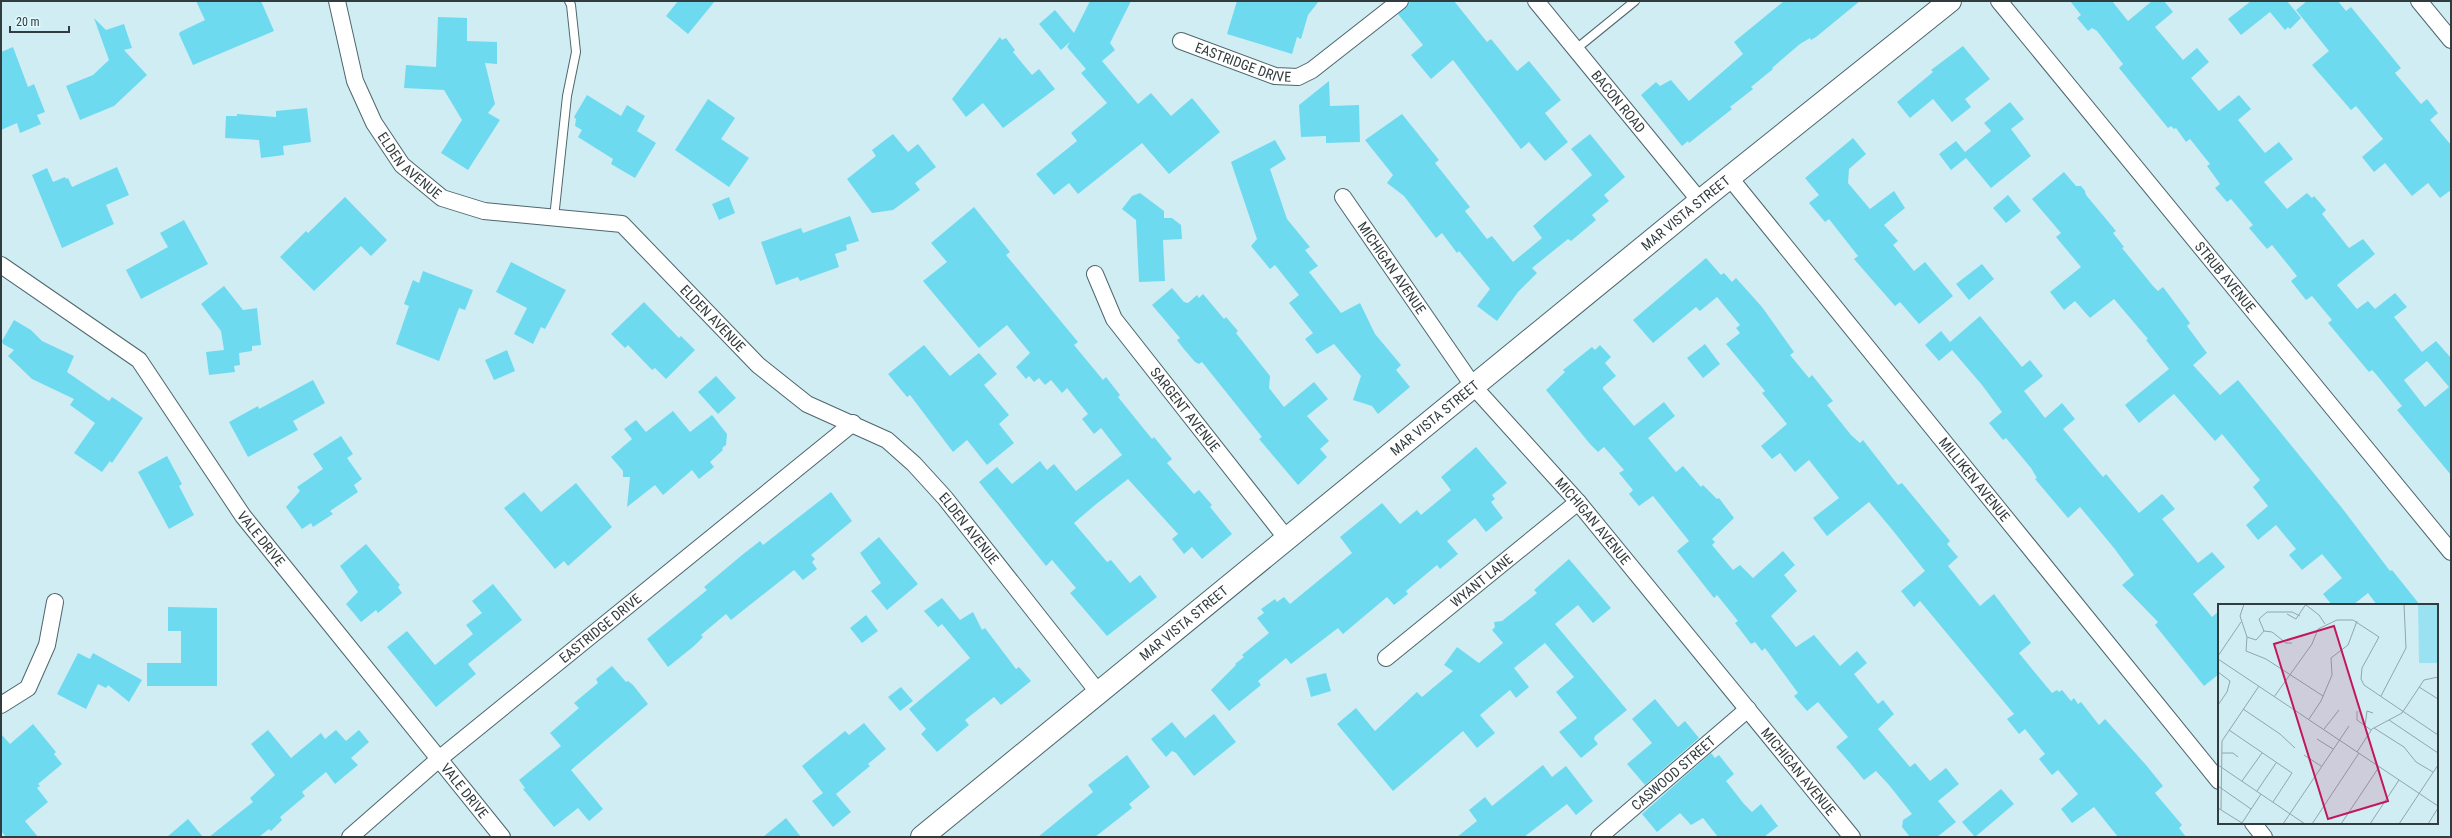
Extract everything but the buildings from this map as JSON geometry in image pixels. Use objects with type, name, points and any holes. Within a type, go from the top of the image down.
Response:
[{"type":"street","name":"ELDEN AVENUE","points":[[337,1],[355,81],[374,123],[402,165],[442,198],[484,211],[622,224],[758,365],[807,404],[853,423],[887,440],[920,470],[945,498],[1098,692]]},
{"type":"street","name":"EASTRIDGE DRIVE","points":[[1182,41],[1275,76],[1298,78],[1312,70],[1400,1]]},
{"type":"street","name":"BACON ROAD","points":[[1536,1],[1700,201]]},
{"type":"street","name":"MAR VISTA STREET","points":[[922,837],[1700,201],[1950,1]]},
{"type":"street","name":"STRUB AVENUE","points":[[1999,1],[2451,552]]},
{"type":"street","points":[[2419,1],[2451,40]]},
{"type":"street","name":"MILLIKEN AVENUE","points":[[1730,178],[2218,780]]},
{"type":"street","name":"MICHIGAN AVENUE","points":[[1343,197],[1474,386],[1578,502],[1852,837]]},
{"type":"street","name":"VALE DRIVE","points":[[1,265],[139,360],[242,516],[502,837]]},
{"type":"street","name":"SARGENT AVENUE","points":[[1095,274],[1114,319],[1287,539]]},
{"type":"street","name":"EASTRIDGE DRIVE","points":[[350,837],[439,760],[853,423]]},
{"type":"street","name":"WYANT LANE","points":[[1386,658],[1578,502]]},
{"type":"street","points":[[1,705],[28,688],[48,645],[54,602]]},
{"type":"street","name":"CASWOOD STREET","points":[[1599,837],[1748,709]]},
{"type":"street","points":[[2254,824],[2264,837]]},
{"type":"lane","points":[[554,218],[565,118],[576,52],[572,5],[569,1]]},
{"type":"lane","points":[[1576,49],[1635,1]]}]
